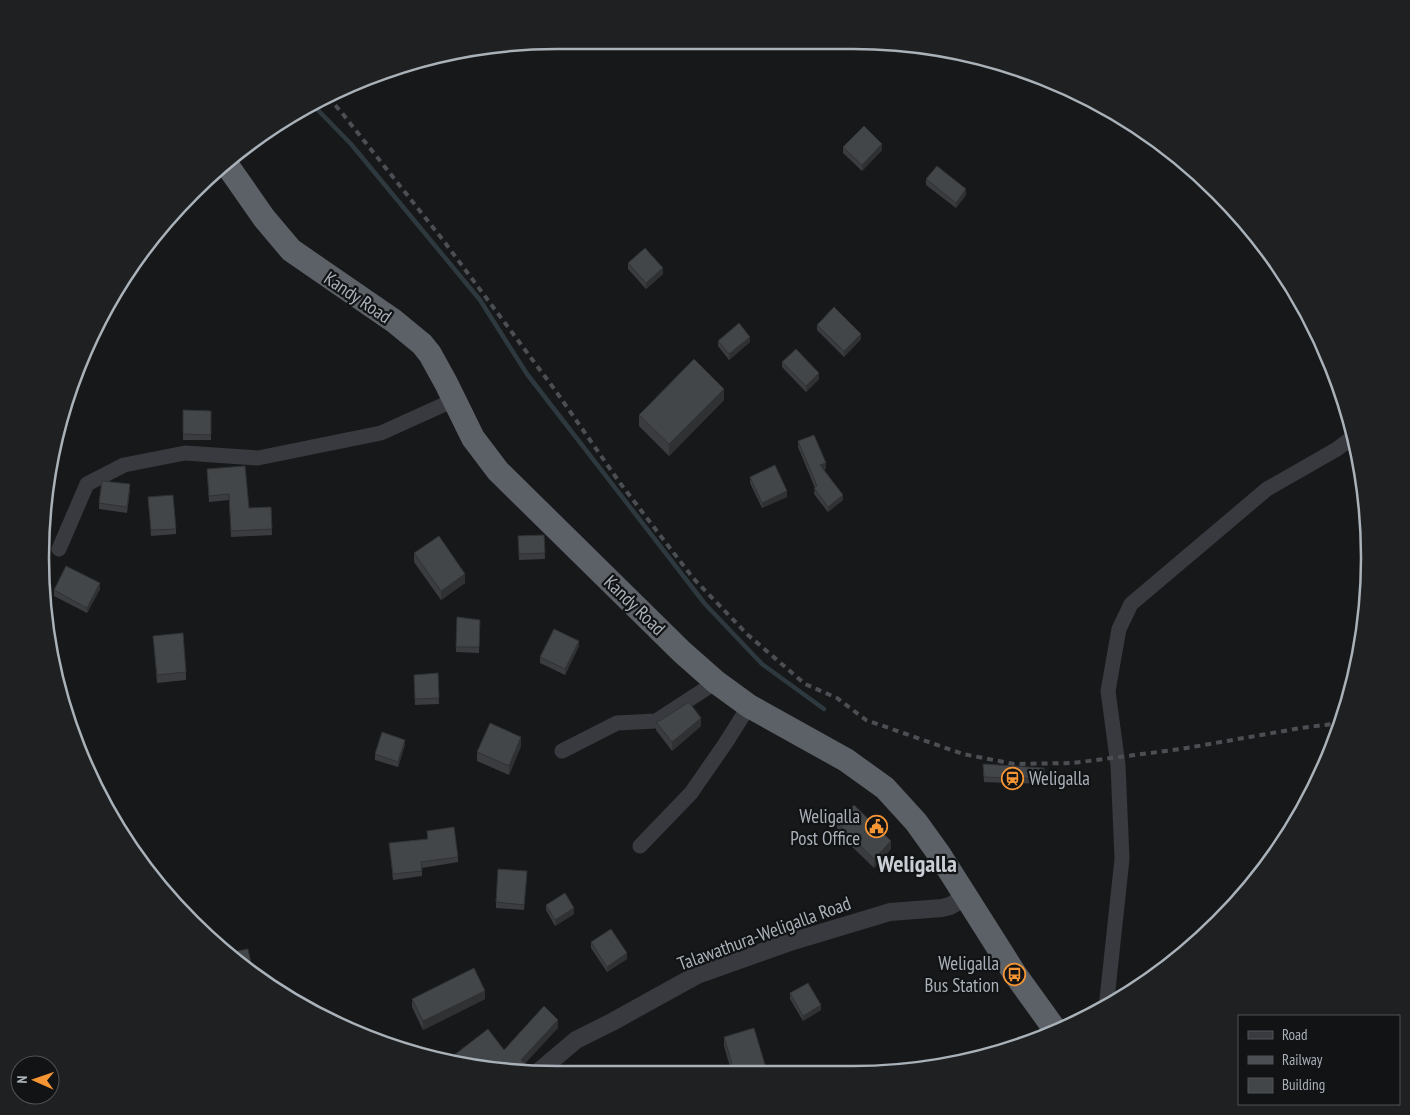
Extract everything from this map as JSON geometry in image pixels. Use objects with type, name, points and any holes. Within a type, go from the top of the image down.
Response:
[{"type":"highway","name":"Kandy Road","points":[[230,168],[264,218],[291,250],[394,321],[422,344],[430,354],[473,438],[498,471],[682,652],[716,682],[749,706],[846,760],[885,788],[916,822],[1052,1026]]},
{"type":"street","points":[[59,549],[86,484],[124,465],[185,453],[258,458],[381,433],[454,400]]},
{"type":"street","points":[[1107,998],[1122,859],[1118,765],[1108,691],[1119,629],[1131,604],[1267,488],[1337,449],[1347,441]]},
{"type":"street","points":[[562,751],[617,723],[656,721],[716,682]]},
{"type":"street","points":[[640,846],[691,793],[749,706]]},
{"type":"street","name":"Talawathura-Weligalla Road","points":[[546,1066],[576,1040],[697,975],[787,944],[890,912],[942,908],[950,906],[965,896]]},
{"type":"building","points":[[864,126],[882,144],[862,165],[843,147]]},
{"type":"building","points":[[937,166],[966,189],[956,203],[926,179]]},
{"type":"building","points":[[645,248],[663,268],[646,283],[628,263]]},
{"type":"building","points":[[834,307],[861,334],[844,351],[817,325]]},
{"type":"building","points":[[739,323],[750,337],[729,354],[718,341]]},
{"type":"building","points":[[796,349],[819,373],[806,386],[782,362]]},
{"type":"building","points":[[694,359],[724,389],[669,444],[639,415]]},
{"type":"building","points":[[183,410],[211,411],[211,435],[183,434]]},
{"type":"building","points":[[814,435],[826,463],[820,465],[843,495],[828,507],[814,488],[817,486],[798,441]]},
{"type":"building","points":[[775,465],[787,491],[762,503],[750,477]]},
{"type":"building","points":[[245,466],[249,508],[271,507],[272,529],[231,531],[229,494],[209,496],[207,469]]},
{"type":"building","points":[[102,481],[130,484],[127,507],[99,503]]},
{"type":"building","points":[[173,495],[176,529],[151,530],[148,497]]},
{"type":"building","points":[[544,535],[545,553],[519,554],[518,536]]},
{"type":"building","points":[[439,536],[465,574],[441,591],[414,553]]},
{"type":"building","points":[[66,566],[100,583],[87,608],[54,590]]},
{"type":"building","points":[[457,617],[480,620],[479,647],[456,647]]},
{"type":"building","points":[[554,629],[579,641],[565,669],[540,657]]},
{"type":"building","points":[[183,633],[186,672],[157,675],[153,636]]},
{"type":"building","points":[[438,673],[439,698],[415,699],[414,675]]},
{"type":"building","points":[[689,702],[701,718],[672,742],[656,722]]},
{"type":"building","points":[[490,723],[521,737],[509,766],[477,752]]},
{"type":"building","points":[[382,732],[405,740],[398,762],[375,754]]},
{"type":"building","points":[[983,764],[1044,768],[1044,779],[984,777]]},
{"type":"building","points":[[854,805],[891,841],[874,859],[837,823]]},
{"type":"building","points":[[454,827],[458,857],[421,862],[422,871],[393,874],[389,843],[428,839],[427,831]]},
{"type":"building","points":[[498,869],[527,871],[524,905],[496,902]]},
{"type":"building","points":[[565,893],[574,908],[555,920],[546,905]]},
{"type":"building","points":[[611,929],[627,953],[607,967],[591,942]]},
{"type":"building","points":[[248,949],[251,963],[248,961],[236,951]]},
{"type":"building","points":[[474,968],[485,991],[423,1021],[412,999]]},
{"type":"building","points":[[808,983],[821,1005],[803,1016],[790,993]]},
{"type":"building","points":[[544,1006],[558,1020],[521,1060],[525,1065],[491,1062],[454,1055],[488,1029],[504,1050]]},
{"type":"building","points":[[754,1028],[765,1066],[733,1066],[724,1037]]},
{"type":"waterway","points":[[317,109],[351,144],[480,300],[527,374],[705,604],[762,664],[824,709]]},
{"type":"railway","points":[[332,101],[443,240],[555,390],[620,483],[693,578],[748,635],[805,684],[837,698],[866,720],[963,754],[1014,764],[1073,763],[1181,749],[1333,724]]},
{"type":"place","name":"Weligalla","points":[[1013,778]]},
{"type":"place","name":"Weligalla Post Office","points":[[876,827]]},
{"type":"place","name":"Weligalla Bus Station","points":[[1015,974]]},
{"type":"district","name":"Weligalla","points":[[917,864]]}]
